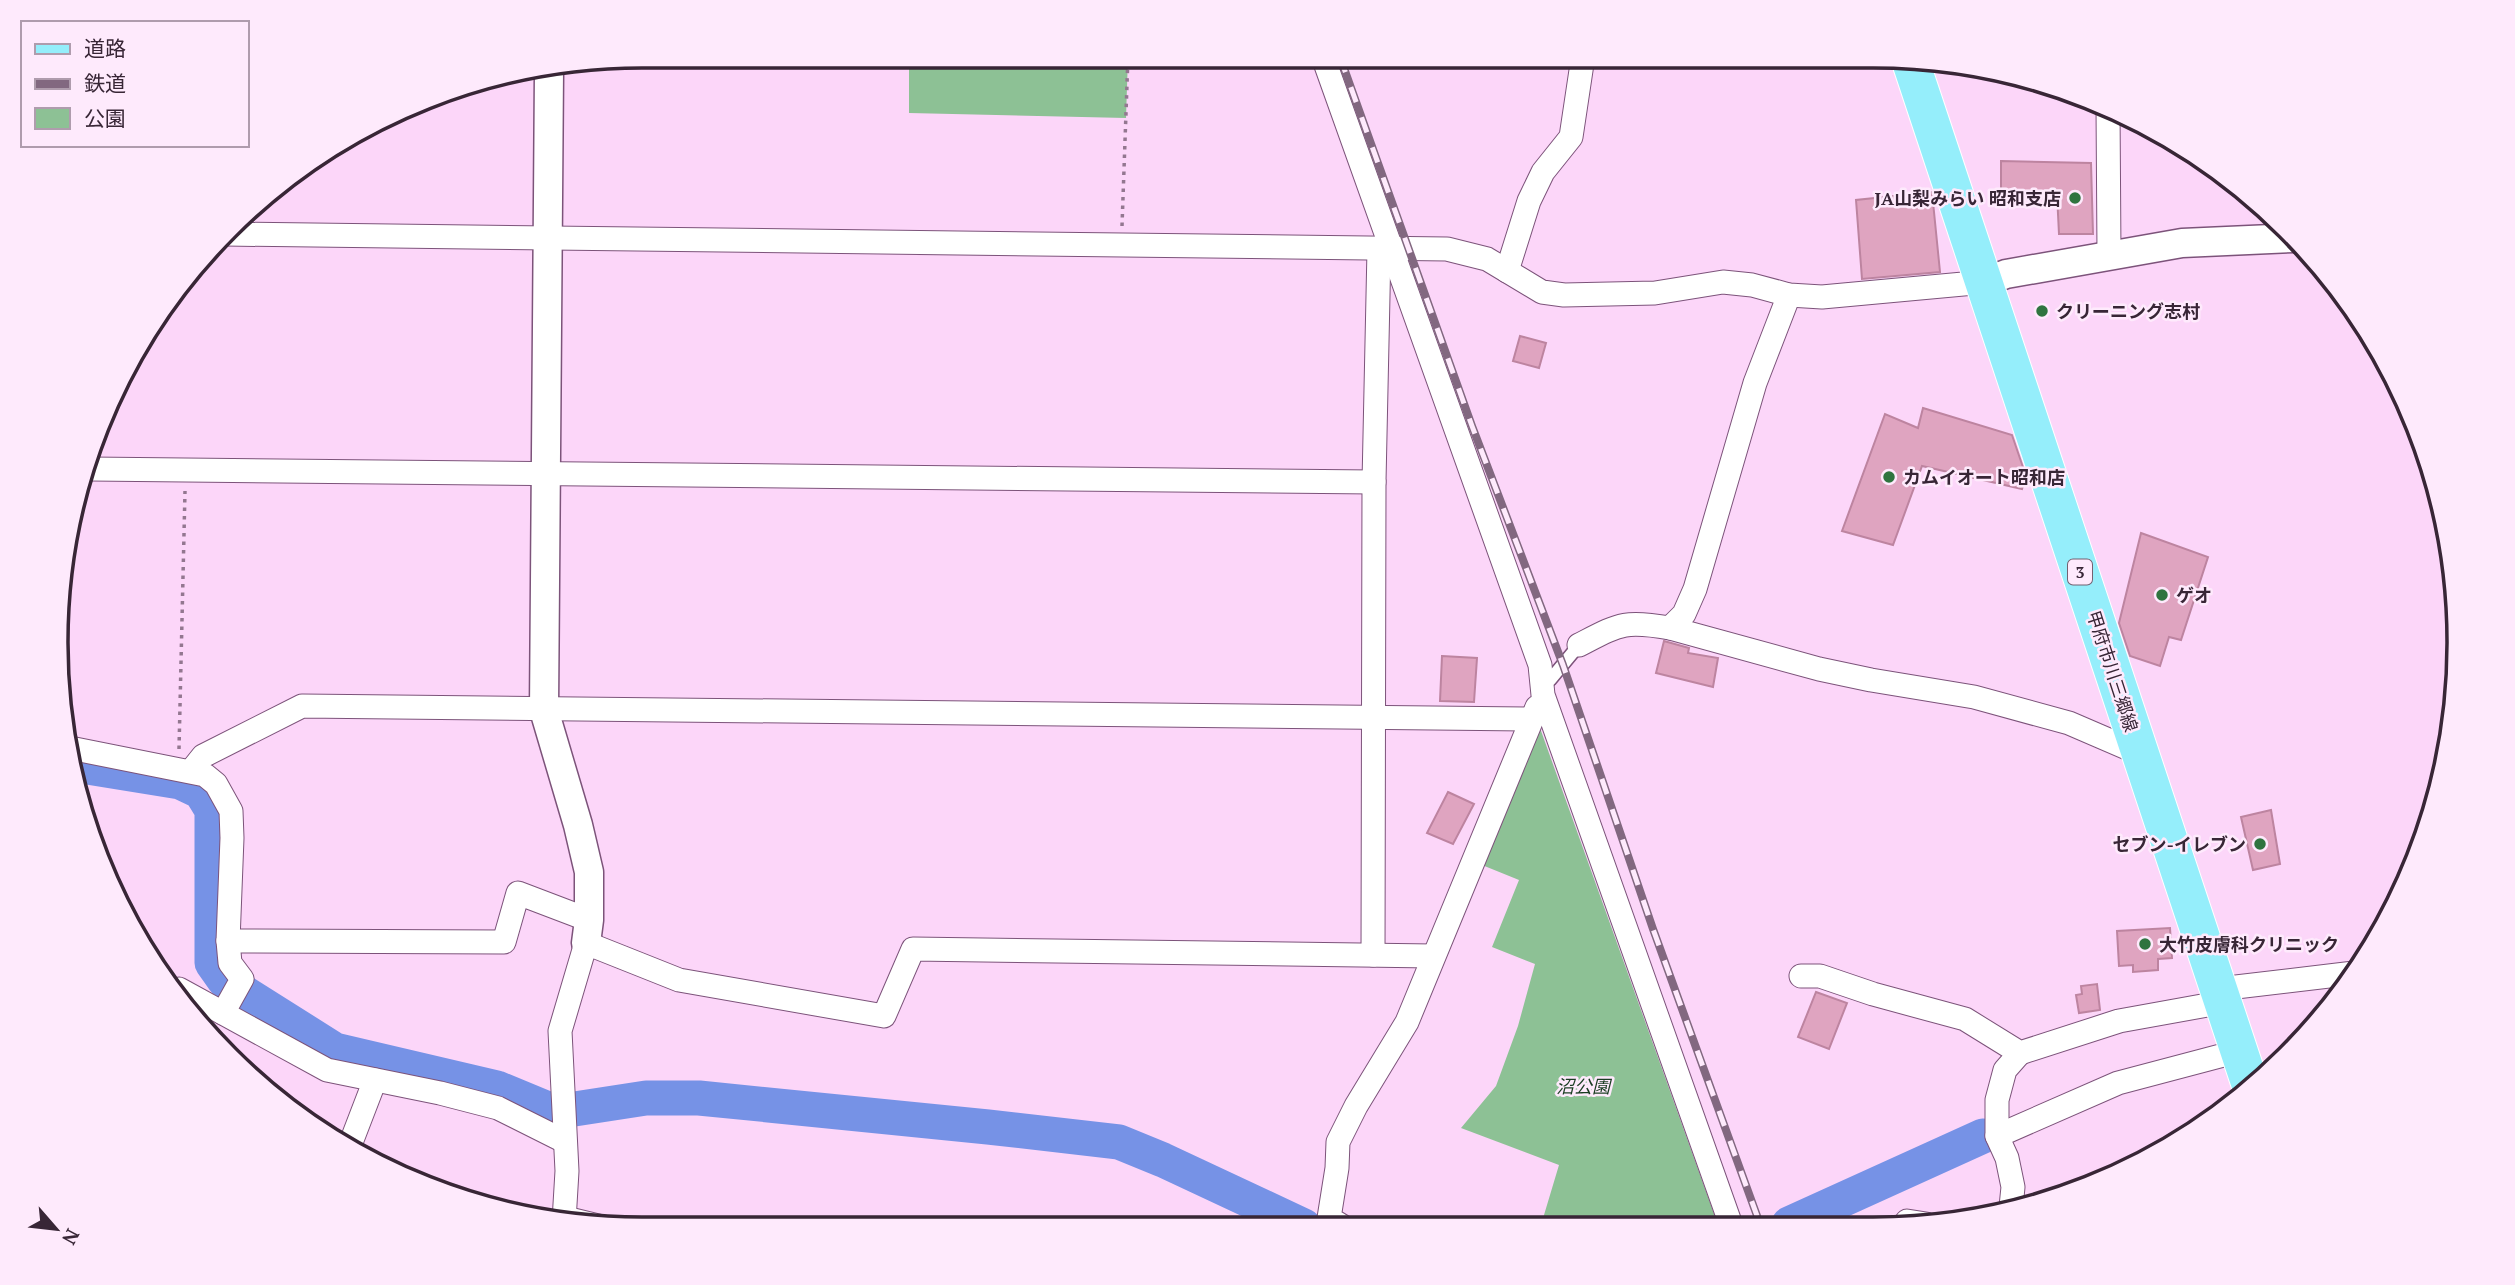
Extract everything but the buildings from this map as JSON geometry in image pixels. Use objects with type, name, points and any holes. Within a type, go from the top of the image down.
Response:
[{"type":"main road","name":"甲府市川三郷線","points":[[1913,69],[2248,1077]]},
{"type":"street","points":[[1327,68],[1385,249],[1540,665],[1729,1217]]},
{"type":"street","points":[[1507,271],[1529,201],[1543,172],[1571,137],[1581,68]]},
{"type":"street","points":[[549,76],[544,710],[589,872],[588,932],[560,1031],[567,1171],[565,1212]]},
{"type":"street","points":[[2108,119],[2109,254]]},
{"type":"street","points":[[238,234],[1447,249],[1487,260],[1542,292],[1564,295],[1655,293],[1723,282],[1752,285],[1789,295],[1822,298],[1984,282],[2006,274],[2182,243],[2281,239]]},
{"type":"street","points":[[1373,956],[1374,482],[1385,249]]},
{"type":"street","points":[[1670,628],[1684,614],[1695,589],[1755,383],[1789,295]]},
{"type":"street","points":[[96,469],[1374,482]]},
{"type":"street","points":[[1579,645],[1617,625],[1639,623],[1670,628],[1819,669],[1986,701],[2069,723],[2141,754]]},
{"type":"street","points":[[1329,1217],[1338,1142],[1356,1106],[1407,1022],[1546,687]]},
{"type":"street","points":[[185,769],[203,756],[302,706],[1532,719]]},
{"type":"street","points":[[78,749],[185,769],[205,775],[216,783],[231,811],[228,942],[230,963],[242,979],[223,1012]]},
{"type":"street","points":[[228,942],[504,942],[518,893],[679,980],[884,1016],[913,949],[1433,956]]},
{"type":"street","points":[[2012,1199],[2013,1187],[2009,1168],[1997,1136],[1997,1100],[2005,1070],[2020,1053],[2119,1021],[2222,996],[2340,975]]},
{"type":"street","points":[[1801,976],[1820,976],[1873,994],[1965,1018],[2020,1053]]},
{"type":"street","points":[[189,994],[327,1070],[498,1108],[564,1140]]},
{"type":"street","points":[[1997,1136],[2118,1083],[2239,1051]]},
{"type":"street","points":[[353,1139],[374,1080]]},
{"type":"lane","points":[[1546,687],[1579,645]]},
{"type":"path","points":[[1122,246],[1128,68]]},
{"type":"path","points":[[185,769],[186,471]]},
{"type":"green space","points":[[909,68],[1128,68],[1126,118],[909,113]]},
{"type":"green space","name":"沼公園","points":[[1540,728],[1715,1217],[1543,1217],[1559,1165],[1461,1128],[1496,1086],[1518,1026],[1535,964],[1492,947],[1519,880],[1482,865]]},
{"type":"waterway","points":[[82,766],[180,782],[201,792],[212,810],[212,963],[224,980],[335,1050],[497,1088],[555,1112],[646,1098],[699,1098],[1119,1142],[1285,1217]]},
{"type":"waterway","points":[[1804,1217],[1983,1136]]},
{"type":"railway","points":[[1344,68],[1472,426],[1563,665],[1653,929],[1757,1217]]},
{"type":"place","name":"JA山梨みらい 昭和支店","points":[[2075,198]]},
{"type":"place","name":"クリーニング志村","points":[[2042,311]]},
{"type":"place","name":"カムイオート昭和店","points":[[1889,477]]},
{"type":"place","name":"ゲオ","points":[[2162,595]]},
{"type":"place","name":"セブン-イレブン","points":[[2260,844]]},
{"type":"place","name":"大竹皮膚科クリニック","points":[[2145,944]]}]
